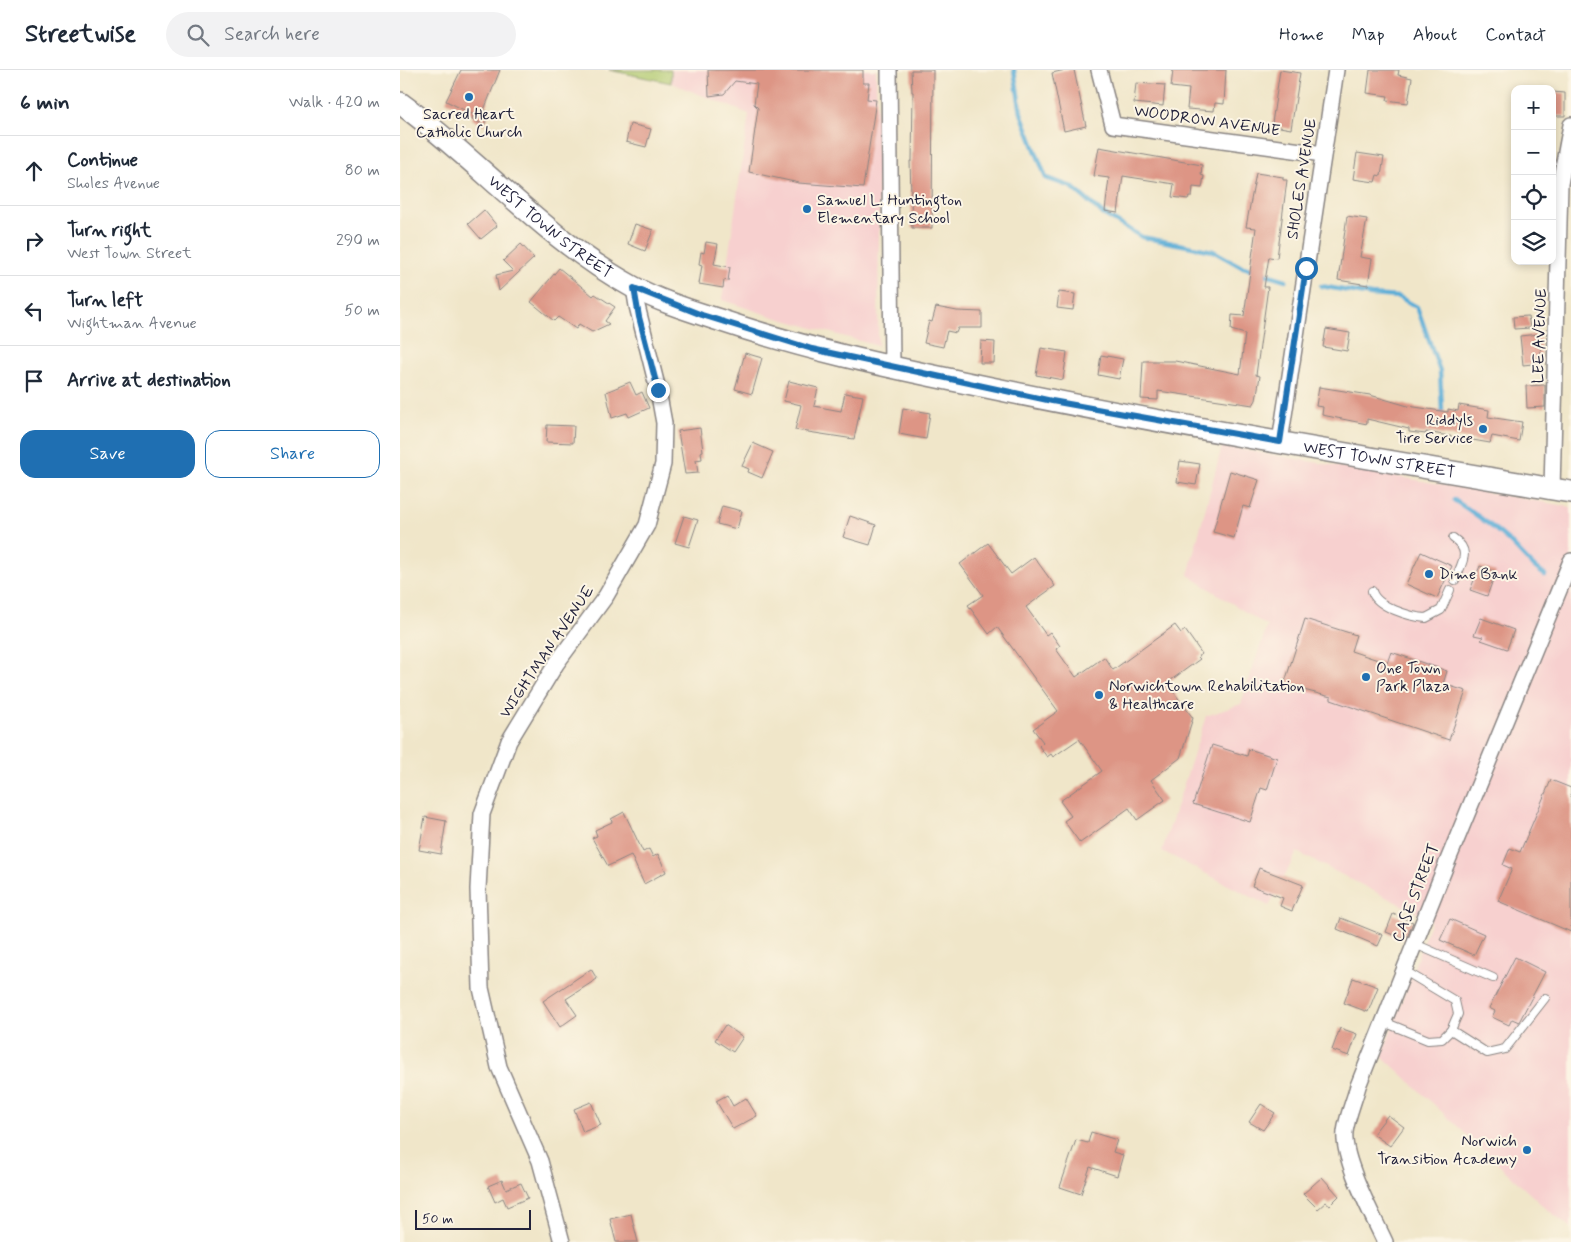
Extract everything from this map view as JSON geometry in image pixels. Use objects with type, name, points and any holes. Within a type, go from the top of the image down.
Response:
[{"type":"main road","name":"WEST TOWN STREET","points":[[400,103],[428,124],[566,242],[598,266],[634,288],[672,304],[773,338],[892,367],[1044,399],[1280,442],[1562,490]]},
{"type":"street","points":[[889,70],[892,367]]},
{"type":"street","name":"WOODROW AVENUE","points":[[1099,70],[1114,125],[1323,154]]},
{"type":"street","name":"SHOLES AVENUE","points":[[1280,442],[1336,70]]},
{"type":"street","name":"LEE AVENUE","points":[[1562,490],[1560,184],[1571,124]]},
{"type":"street","name":"WIGHTMAN AVENUE","points":[[562,1242],[540,1162],[500,1067],[481,988],[478,889],[482,814],[509,741],[556,664],[606,596],[648,525],[663,464],[664,423],[634,288]]},
{"type":"street","name":"CASE STREET","points":[[1385,1242],[1349,1158],[1345,1133],[1358,1086],[1571,561]]},
{"type":"lane","points":[[1453,538],[1460,543],[1464,551],[1464,558],[1455,580]]},
{"type":"lane","points":[[1372,591],[1380,602],[1426,618],[1441,610],[1450,590]]},
{"type":"lane","points":[[1415,944],[1493,978]]},
{"type":"lane","points":[[1384,1022],[1428,1040],[1442,1038],[1451,1030],[1458,1014],[1454,1001],[1405,971]]},
{"type":"lane","points":[[1451,1030],[1487,1053],[1505,1049],[1545,998]]},
{"type":"shaded area","name":"Samuel L. Huntington Elementary School","points":[[671,70],[876,70],[879,219],[878,346],[774,317],[722,300],[749,114],[671,83]]},
{"type":"shaded area","points":[[1222,446],[1571,507],[1571,1228],[1542,1205],[1382,1056],[1431,920],[1297,852],[1269,906],[1162,851],[1206,716],[1241,704],[1267,626],[1188,575]]},
{"type":"green space","points":[[609,70],[671,70],[671,83]]},
{"type":"building","name":"Sacred Heart Catholic Church","points":[[461,70],[500,70],[484,110],[490,113],[484,125],[472,119],[474,115],[446,101]]},
{"type":"building","points":[[708,70],[863,70],[863,83],[869,83],[867,99],[876,100],[863,188],[799,183],[749,172],[758,108],[754,104],[757,84],[735,81],[724,94],[709,96]]},
{"type":"building","points":[[911,70],[933,70],[932,228],[912,228],[910,161],[912,161],[913,92]]},
{"type":"building","points":[[1074,70],[1086,126],[1064,131],[1052,73]]},
{"type":"building","points":[[1173,70],[1226,70],[1224,104],[1215,103],[1214,111],[1187,109],[1189,89],[1171,87]]},
{"type":"building","points":[[1280,70],[1300,73],[1291,129],[1274,126],[1272,123]]},
{"type":"building","points":[[1370,70],[1399,70],[1398,75],[1412,78],[1408,103],[1387,100],[1388,96],[1367,93]]},
{"type":"building","points":[[1136,83],[1165,85],[1163,106],[1134,103]]},
{"type":"building","points":[[1556,92],[1565,93],[1565,116],[1556,116]]},
{"type":"building","points":[[630,124],[651,129],[646,147],[626,142]]},
{"type":"building","points":[[1099,147],[1202,165],[1201,175],[1204,176],[1202,188],[1193,187],[1192,197],[1188,199],[1172,197],[1174,184],[1123,176],[1118,213],[1105,211],[1109,178],[1094,176]]},
{"type":"building","points":[[1357,153],[1384,157],[1381,176],[1377,175],[1375,182],[1353,179]]},
{"type":"building","points":[[1256,173],[1283,177],[1283,180],[1287,180],[1277,258],[1269,257],[1264,287],[1268,287],[1256,375],[1260,376],[1256,400],[1253,405],[1158,391],[1158,400],[1141,399],[1143,361],[1175,361],[1240,374],[1245,334],[1231,330],[1232,315],[1244,316],[1256,228],[1246,227]]},
{"type":"building","points":[[484,210],[497,226],[481,239],[468,224]]},
{"type":"building","points":[[1347,216],[1367,219],[1360,257],[1372,259],[1368,285],[1338,280]]},
{"type":"building","points":[[635,224],[653,230],[645,251],[628,244]]},
{"type":"building","points":[[706,242],[718,244],[714,264],[730,267],[728,281],[724,280],[723,288],[699,284],[702,265],[699,264],[701,252],[704,253]]},
{"type":"building","points":[[521,244],[534,258],[499,291],[496,275],[513,271],[503,261]]},
{"type":"building","points":[[559,268],[593,296],[595,294],[615,307],[605,321],[609,324],[592,332],[579,324],[576,329],[558,317],[554,321],[531,302]]},
{"type":"building","points":[[1059,292],[1075,294],[1073,310],[1057,308]]},
{"type":"building","points":[[936,307],[957,311],[982,312],[982,328],[958,328],[956,333],[947,331],[943,347],[924,343],[929,321],[932,322]]},
{"type":"building","points":[[1528,316],[1530,328],[1514,329],[1513,317]]},
{"type":"building","points":[[1326,329],[1350,333],[1347,351],[1323,347]]},
{"type":"building","points":[[1539,334],[1542,363],[1523,365],[1520,336]]},
{"type":"building","points":[[981,341],[995,342],[994,363],[980,363]]},
{"type":"building","points":[[1041,348],[1067,352],[1063,380],[1036,375]]},
{"type":"building","points":[[745,353],[762,358],[752,394],[735,389]]},
{"type":"building","points":[[1101,355],[1123,359],[1119,379],[1098,375]]},
{"type":"building","points":[[789,381],[818,388],[814,406],[841,411],[845,393],[863,396],[854,439],[795,430],[801,405],[784,401]]},
{"type":"building","points":[[630,382],[636,395],[642,392],[649,408],[629,417],[627,413],[612,418],[606,392]]},
{"type":"building","points":[[1545,385],[1545,407],[1527,408],[1526,386]]},
{"type":"building","points":[[1319,387],[1370,395],[1408,406],[1448,412],[1448,409],[1458,411],[1459,405],[1489,410],[1488,417],[1522,422],[1519,441],[1492,436],[1490,443],[1426,432],[1426,434],[1409,432],[1409,429],[1367,419],[1367,424],[1322,415],[1323,407],[1316,406]]},
{"type":"building","points":[[903,408],[930,413],[926,439],[899,434]]},
{"type":"building","points":[[547,425],[574,426],[573,443],[546,442]]},
{"type":"building","points":[[700,428],[703,451],[701,452],[702,459],[696,460],[698,473],[685,474],[678,431]]},
{"type":"building","points":[[753,443],[773,452],[762,478],[748,472],[749,469],[742,466]]},
{"type":"building","points":[[1180,461],[1200,464],[1196,485],[1177,482]]},
{"type":"building","points":[[1230,471],[1259,480],[1250,508],[1243,506],[1234,538],[1213,532]]},
{"type":"building","points":[[722,506],[742,511],[737,529],[717,524]]},
{"type":"building","points":[[684,516],[698,520],[689,547],[675,543]]},
{"type":"building","points":[[850,516],[876,525],[870,545],[843,537]]},
{"type":"building","name":"Norwichtown Rehabilitation & Healthcare","points":[[988,543],[1011,574],[1034,557],[1055,586],[1026,607],[1046,635],[1050,632],[1060,646],[1056,649],[1076,677],[1104,657],[1113,670],[1175,625],[1181,633],[1185,630],[1202,654],[1198,657],[1200,659],[1167,683],[1193,718],[1180,758],[1151,780],[1165,800],[1137,820],[1129,808],[1080,843],[1064,821],[1071,816],[1060,801],[1102,771],[1079,739],[1053,757],[1051,754],[1047,757],[1039,746],[1043,742],[1033,729],[1058,711],[997,627],[989,634],[968,605],[983,595],[960,564]]},
{"type":"building","name":"Dime Bank","points":[[1421,552],[1452,566],[1437,598],[1406,584]]},
{"type":"building","points":[[1480,566],[1496,572],[1487,596],[1470,590]]},
{"type":"building","points":[[1481,618],[1514,630],[1507,649],[1481,640],[1483,637],[1474,635]]},
{"type":"building","name":"One Town Park Plaza","points":[[1305,619],[1356,635],[1351,651],[1387,663],[1391,652],[1447,671],[1443,684],[1466,691],[1449,740],[1331,700],[1331,697],[1284,685]]},
{"type":"building","points":[[1212,745],[1247,756],[1249,749],[1277,758],[1267,790],[1261,788],[1250,822],[1193,804]]},
{"type":"building","points":[[1551,780],[1571,788],[1571,932],[1498,901],[1512,869],[1503,865],[1510,848],[1520,852]]},
{"type":"building","points":[[624,812],[643,852],[649,849],[653,857],[658,854],[666,872],[644,884],[631,855],[608,866],[592,838],[597,836],[595,830],[612,822],[611,819]]},
{"type":"building","points":[[425,817],[446,821],[441,854],[419,850]]},
{"type":"building","points":[[1259,868],[1303,885],[1292,911],[1280,906],[1283,898],[1252,886]]},
{"type":"building","points":[[1393,914],[1413,922],[1406,940],[1386,932]]},
{"type":"building","points":[[1341,918],[1383,935],[1378,946],[1337,929]]},
{"type":"building","points":[[1450,919],[1484,934],[1474,955],[1440,940]]},
{"type":"building","points":[[1515,957],[1545,972],[1519,1022],[1512,1019],[1509,1025],[1492,1017],[1495,1011],[1489,1008]]},
{"type":"building","points":[[591,969],[597,979],[566,999],[577,1015],[560,1027],[543,1001]]},
{"type":"building","points":[[1353,978],[1378,987],[1368,1012],[1344,1003]]},
{"type":"building","points":[[725,1025],[743,1037],[733,1052],[715,1040]]},
{"type":"building","points":[[1340,1028],[1357,1034],[1349,1056],[1332,1050]]},
{"type":"building","points":[[727,1095],[733,1106],[746,1098],[757,1116],[733,1129],[716,1101]]},
{"type":"building","points":[[591,1102],[601,1125],[583,1132],[574,1109]]},
{"type":"building","points":[[1261,1104],[1275,1113],[1263,1130],[1249,1122]]},
{"type":"building","points":[[1388,1115],[1404,1127],[1390,1146],[1373,1134]]},
{"type":"building","points":[[1091,1132],[1117,1140],[1113,1152],[1123,1155],[1117,1176],[1090,1167],[1081,1194],[1060,1187],[1076,1140],[1088,1143]]},
{"type":"building","points":[[1322,1177],[1339,1196],[1330,1205],[1326,1202],[1318,1209],[1303,1194]]},
{"type":"building","points":[[502,1180],[506,1189],[521,1183],[528,1198],[507,1207],[503,1198],[495,1202],[488,1186]]},
{"type":"building","points":[[631,1214],[638,1242],[616,1242],[610,1219]]},
{"type":"waterway","points":[[1014,70],[1021,113],[1046,178],[1072,187],[1103,214],[1142,237],[1213,251],[1240,266],[1286,280]]},
{"type":"waterway","points":[[1321,286],[1371,295],[1399,297],[1417,307],[1440,371],[1442,410]]},
{"type":"waterway","points":[[1454,500],[1502,534],[1545,575]]},
{"type":"place","name":"Sacred Heart Catholic Church","points":[[469,97]]},
{"type":"place","name":"Samuel L. Huntington Elementary School","points":[[807,209]]},
{"type":"place","name":"Riddyls Tire Service","points":[[1483,429]]},
{"type":"place","name":"Dime Bank","points":[[1429,574]]},
{"type":"place","name":"One Town Park Plaza","points":[[1366,677]]},
{"type":"place","name":"Norwichtown Rehabilitation & Healthcare","points":[[1099,695]]},
{"type":"place","name":"Norwich Transition Academy","points":[[1527,1150]]},
{"type":"route","points":[[658,390],[639,317],[634,288],[702,315],[812,349],[1052,401],[1280,442],[1306,268]]}]
